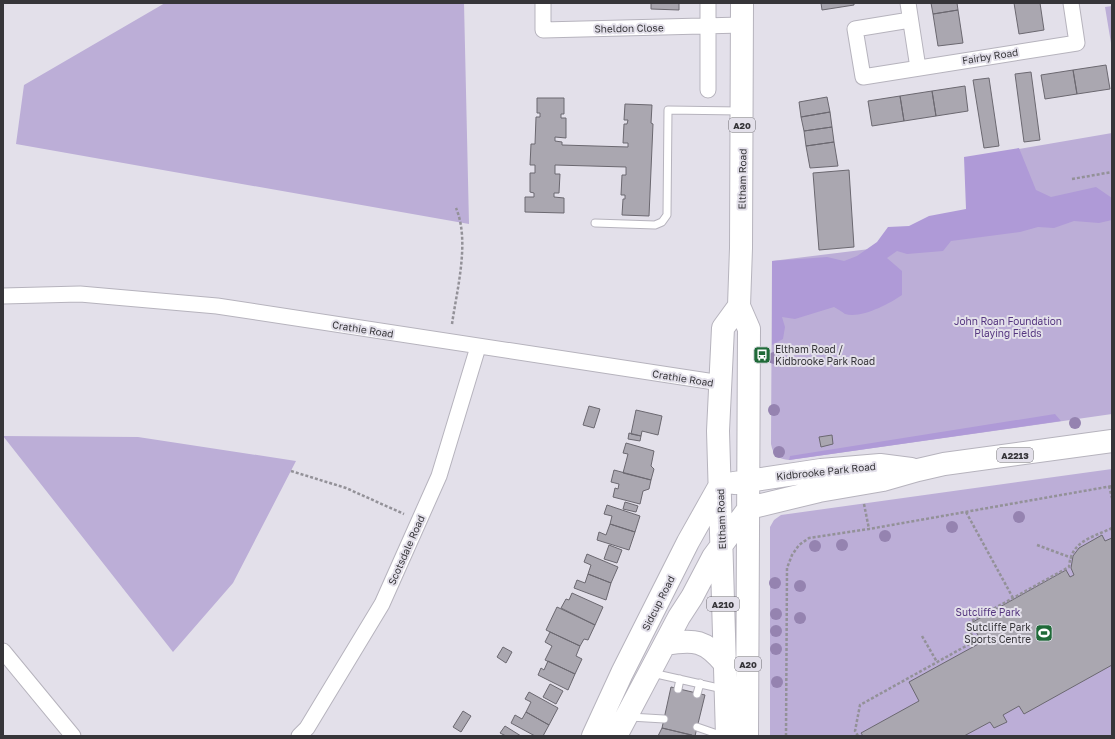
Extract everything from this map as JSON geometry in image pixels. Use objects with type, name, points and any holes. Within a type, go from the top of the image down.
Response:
[{"type":"highway","name":"Eltham Road","points":[[727,736],[722,544],[734,483],[749,329],[738,306],[742,111],[742,3]]},
{"type":"highway","name":"Eltham Road","points":[[738,306],[723,328],[718,431],[734,483],[749,508],[747,736]]},
{"type":"highway","name":"Kidbrooke Park Road","points":[[749,508],[819,491],[883,480],[918,470],[1112,441]]},
{"type":"highway","name":"Kidbrooke Park Road","points":[[734,483],[821,470],[880,465],[918,470]]},
{"type":"highway","name":"Sidcup Road","points":[[593,736],[622,673],[688,542],[734,483]]},
{"type":"highway","points":[[616,736],[665,644],[722,544],[749,508]]},
{"type":"highway","points":[[665,644],[696,642],[707,645],[715,651],[725,664]]},
{"type":"street","name":"Sheldon Close","points":[[543,3],[543,30],[742,25]]},
{"type":"street","points":[[708,3],[708,90]]},
{"type":"street","points":[[908,3],[918,68]]},
{"type":"street","name":"Fairby Road","points":[[910,20],[855,29],[863,77],[1077,43],[1071,3]]},
{"type":"street","name":"Crathie Road","points":[[3,296],[80,294],[217,306],[721,384]]},
{"type":"street","name":"Scotsdale Road","points":[[299,736],[307,728],[382,604],[439,476],[478,347]]},
{"type":"street","points":[[3,650],[73,736]]},
{"type":"lane","points":[[595,223],[655,225],[662,222],[667,215],[668,110],[742,111]]},
{"type":"lane","points":[[650,673],[726,689]]},
{"type":"lane","points":[[678,689],[680,679]]},
{"type":"lane","points":[[697,694],[700,683]]},
{"type":"lane","points":[[627,716],[664,720]]},
{"type":"lane","points":[[697,728],[723,736]]},
{"type":"path","points":[[1072,179],[1112,172]]},
{"type":"path","points":[[450,343],[463,238],[461,220],[456,208]]},
{"type":"path","points":[[290,471],[346,488],[419,521]]},
{"type":"path","points":[[786,736],[788,568],[792,554],[799,545],[809,538],[869,529],[1110,486],[1112,498]]},
{"type":"path","points":[[864,504],[869,529]]},
{"type":"path","points":[[966,512],[1013,598]]},
{"type":"path","points":[[858,736],[856,731],[860,705],[975,641],[966,624],[1069,567],[1075,548],[1112,528]]},
{"type":"path","points":[[1037,545],[1071,558]]},
{"type":"path","points":[[922,636],[937,662]]},
{"type":"green space","points":[[165,3],[464,3],[469,224],[16,144],[24,85]]},
{"type":"green space","points":[[1112,6],[1112,43],[1111,43],[1105,7]]},
{"type":"green space","name":"John Roan Foundation Playing Fields","points":[[1112,133],[1112,414],[789,460],[779,458],[775,454],[771,444],[772,261],[894,246],[987,227],[973,157]]},
{"type":"green space","points":[[3,436],[138,437],[296,461],[233,583],[173,652]]},
{"type":"green space","name":"Sutcliffe Park","points":[[1112,469],[1112,736],[770,736],[770,527],[774,520],[781,515]]},
{"type":"shaded area","points":[[1019,148],[1036,190],[1051,197],[1096,187],[1112,198],[1112,220],[1099,223],[1074,221],[1054,228],[1038,227],[1020,232],[951,241],[943,251],[907,254],[897,251],[887,258],[902,271],[902,295],[867,313],[852,315],[845,314],[834,307],[795,319],[782,317],[785,327],[783,339],[772,345],[772,261],[827,257],[844,261],[857,256],[877,242],[888,227],[909,226],[929,216],[966,209],[964,157]]},
{"type":"shaded area","points":[[1055,414],[1061,421],[789,460],[790,456]]},
{"type":"building","points":[[651,3],[679,3],[679,10],[651,9]]},
{"type":"building","points":[[821,3],[854,3],[854,5],[822,10]]},
{"type":"building","points":[[931,3],[957,3],[958,10],[933,14]]},
{"type":"building","points":[[1014,3],[1040,3],[1044,30],[1019,34]]},
{"type":"building","points":[[958,10],[963,43],[938,46],[933,14]]},
{"type":"building","points":[[1106,65],[1110,89],[1077,94],[1073,70]]},
{"type":"building","points":[[1073,70],[1077,94],[1045,99],[1041,75]]},
{"type":"building","points":[[1031,72],[1040,140],[1024,142],[1015,74]]},
{"type":"building","points":[[989,78],[999,146],[984,148],[973,80]]},
{"type":"building","points":[[965,86],[968,111],[936,116],[932,91]]},
{"type":"building","points":[[932,91],[936,116],[904,121],[900,96]]},
{"type":"building","points":[[900,96],[904,121],[872,126],[868,101]]},
{"type":"building","points":[[827,97],[830,112],[801,117],[799,102]]},
{"type":"building","points":[[537,98],[564,98],[564,114],[561,114],[561,118],[566,118],[566,138],[555,137],[555,141],[562,142],[562,145],[628,147],[628,143],[623,143],[624,124],[627,124],[628,120],[624,120],[625,104],[652,105],[651,123],[653,124],[649,216],[622,215],[623,199],[625,199],[625,195],[621,195],[622,175],[626,175],[626,167],[555,165],[555,174],[560,174],[559,193],[554,193],[554,197],[564,198],[564,213],[525,212],[525,197],[534,197],[534,193],[530,192],[530,173],[535,173],[535,165],[530,165],[531,144],[535,144],[536,117],[540,117],[540,113],[537,113]]},
{"type":"building","points":[[830,112],[832,127],[804,131],[801,117]]},
{"type":"building","points":[[832,127],[834,142],[806,146],[804,131]]},
{"type":"building","points":[[834,142],[838,166],[810,168],[806,146]]},
{"type":"building","points":[[849,170],[854,247],[819,250],[813,173]]},
{"type":"building","points":[[589,406],[600,409],[594,428],[583,425]]},
{"type":"building","points":[[636,410],[662,416],[658,435],[642,431],[641,436],[631,434]]},
{"type":"building","points":[[629,433],[641,436],[640,441],[628,439]]},
{"type":"building","points":[[832,435],[833,444],[821,447],[819,437]]},
{"type":"building","points":[[626,443],[654,451],[651,466],[654,469],[651,480],[623,473],[628,454],[623,453]]},
{"type":"building","points":[[614,470],[651,480],[649,489],[643,491],[640,504],[613,497],[615,488],[618,489],[619,484],[611,482]]},
{"type":"building","points":[[625,502],[638,506],[636,512],[623,509]]},
{"type":"building","points":[[607,505],[640,516],[635,532],[610,524],[612,516],[604,514]]},
{"type":"building","points":[[610,524],[635,532],[629,550],[597,540],[599,532],[606,535]]},
{"type":"building","name":"Sutcliffe Park Sports Centre","points":[[1102,535],[1105,541],[1112,538],[1112,665],[1024,714],[1019,706],[1003,715],[1007,722],[994,728],[990,722],[964,736],[863,736],[861,733],[919,701],[909,682],[982,642],[971,623],[1066,570],[1070,577],[1074,575],[1071,568],[1073,556],[1079,548]]},
{"type":"building","points":[[609,545],[622,550],[617,563],[604,559]]},
{"type":"building","points":[[587,554],[618,567],[611,583],[588,574],[591,565],[584,562]]},
{"type":"building","points":[[588,574],[611,583],[606,600],[574,588],[577,580],[585,583]]},
{"type":"building","points":[[572,593],[603,607],[595,625],[561,608],[566,599],[569,600]]},
{"type":"building","points":[[557,607],[595,625],[588,640],[584,639],[580,646],[546,630]]},
{"type":"building","points":[[550,632],[580,646],[576,656],[582,659],[575,674],[545,660],[552,646],[545,642]]},
{"type":"building","points":[[503,647],[512,652],[506,663],[497,657]]},
{"type":"building","points":[[548,661],[575,674],[568,690],[538,675],[541,668],[544,670]]},
{"type":"building","points":[[550,684],[563,691],[556,704],[543,697]]},
{"type":"building","points":[[671,687],[705,695],[695,736],[662,728]]},
{"type":"building","points":[[529,692],[558,708],[549,725],[526,712],[531,702],[525,699]]},
{"type":"building","points":[[463,711],[471,716],[461,732],[453,727]]},
{"type":"building","points":[[526,712],[549,725],[543,736],[535,736],[511,723],[515,715],[522,719]]},
{"type":"building","points":[[505,726],[521,736],[506,736],[500,733]]},
{"type":"building","points":[[662,728],[692,735],[692,736],[658,736]]},
{"type":"place","name":"Eltham Road / Kidbrooke Park Road","points":[[762,355]]},
{"type":"place","name":"Sutcliffe Park Sports Centre","points":[[1044,633]]}]
